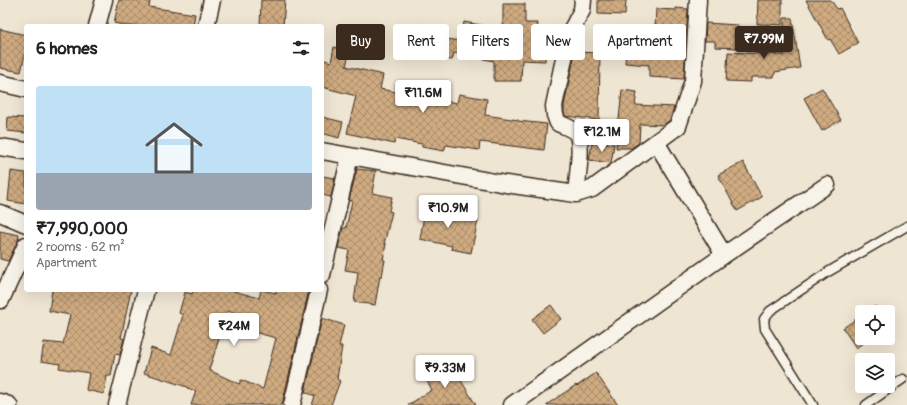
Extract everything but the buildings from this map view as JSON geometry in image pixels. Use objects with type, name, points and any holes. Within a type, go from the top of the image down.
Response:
[{"type":"street","points":[[98,24],[104,0]]},
{"type":"street","points":[[206,24],[212,0]]},
{"type":"street","points":[[576,194],[580,146],[577,134],[570,128],[558,123],[554,106],[569,35],[582,10],[583,0]]},
{"type":"street","points":[[324,151],[576,194],[592,189],[678,126],[693,81],[698,0]]},
{"type":"street","points":[[0,83],[24,89]]},
{"type":"street","points":[[656,142],[724,255]]},
{"type":"street","points":[[0,147],[24,152]]},
{"type":"street","points":[[324,266],[350,156]]},
{"type":"street","points":[[512,405],[724,255],[827,185]]},
{"type":"street","points":[[0,213],[24,223]]},
{"type":"street","points":[[1,300],[24,249]]},
{"type":"street","points":[[117,405],[145,292]]},
{"type":"street","points":[[292,405],[319,292]]},
{"type":"street","points":[[0,402],[9,405]]},
{"type":"lane","points":[[813,405],[765,329],[764,319],[770,311],[828,272],[907,226]]},
{"type":"lane","points":[[866,405],[903,379]]}]
